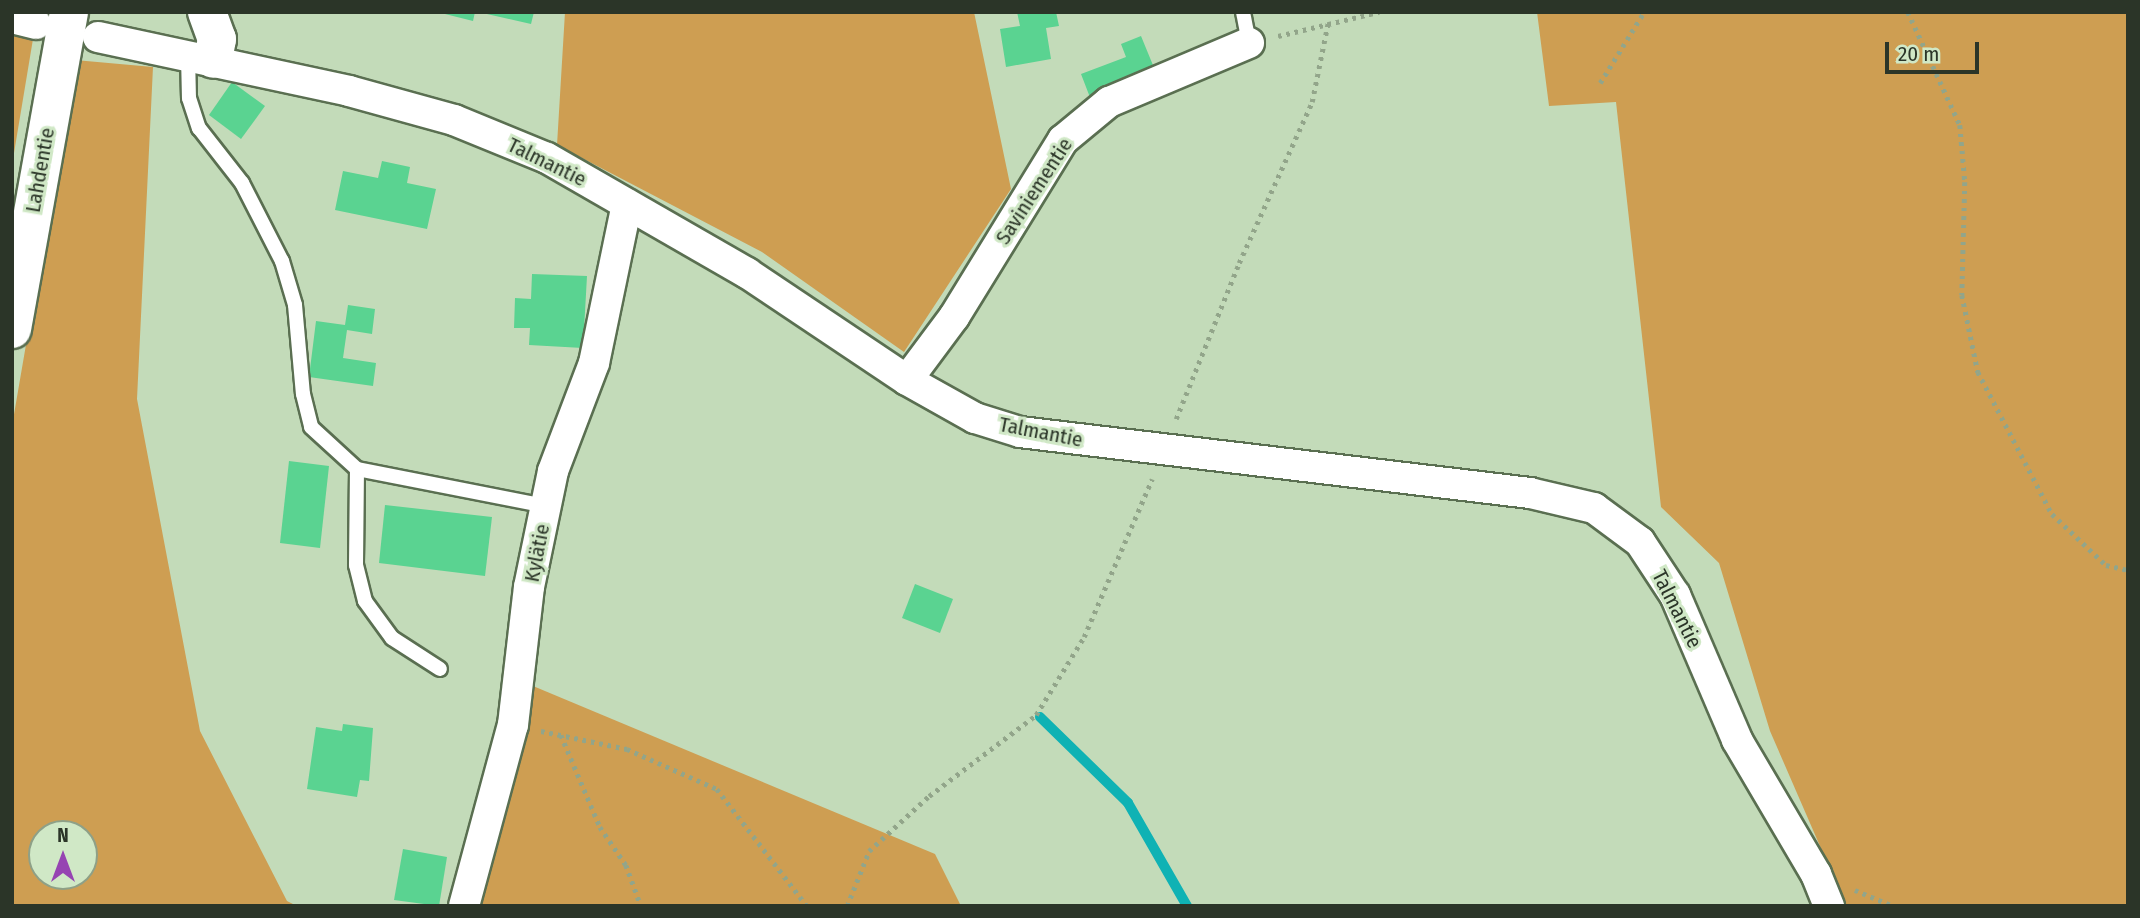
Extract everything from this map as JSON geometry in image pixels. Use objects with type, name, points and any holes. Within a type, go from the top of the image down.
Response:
[{"type":"main road","points":[[201,57],[217,39],[207,12]]},
{"type":"main road","name":"Lahdentie","points":[[12,329],[39,18]]},
{"type":"street","name":"Talmantie","points":[[98,37],[201,57],[454,120],[547,158],[747,273],[907,380],[975,418],[1020,432],[1163,452],[1530,493],[1594,508],[1640,542],[1675,595],[1737,740],[1816,874],[1829,906]]},
{"type":"street","name":"Saviniementie","points":[[907,380],[954,317],[1063,140],[1110,102],[1249,43]]},
{"type":"street","name":"Kylätie","points":[[464,906],[513,725],[529,587],[553,471],[594,363],[627,204]]},
{"type":"lane","points":[[1244,12],[1249,43]]},
{"type":"lane","points":[[201,57],[189,98],[199,128],[242,183],[282,261],[295,306],[303,394],[311,427],[357,469],[546,506]]},
{"type":"lane","points":[[357,469],[356,565],[365,601],[392,638],[440,669]]},
{"type":"path","points":[[1249,43],[1379,12]]},
{"type":"path","points":[[1600,83],[1644,12]]},
{"type":"path","points":[[1908,12],[1960,125],[1965,182],[1962,295],[1978,372],[2052,514],[2106,565],[2128,570]]},
{"type":"path","points":[[847,906],[870,851],[929,796],[1036,715],[1084,638],[1239,263],[1312,102],[1328,23]]},
{"type":"path","points":[[513,725],[627,749],[717,789],[807,906]]},
{"type":"path","points":[[561,735],[600,827],[626,865],[641,906]]},
{"type":"shaded area","points":[[565,12],[974,12],[1011,189],[904,352],[762,252],[557,145]]},
{"type":"shaded area","points":[[1537,12],[2128,12],[2128,906],[1846,906],[1770,731],[1719,563],[1661,507],[1616,102],[1549,106]]},
{"type":"shaded area","points":[[12,34],[33,39],[12,165]]},
{"type":"shaded area","points":[[75,60],[153,67],[137,399],[200,731],[287,901],[297,906],[12,906],[12,426]]},
{"type":"shaded area","points":[[533,686],[935,854],[961,906],[472,906]]},
{"type":"building","points":[[437,12],[475,12],[473,21]]},
{"type":"building","points":[[478,12],[534,12],[531,24]]},
{"type":"building","points":[[1017,12],[1056,12],[1059,26],[1046,28],[1051,59],[1006,67],[1000,29],[1020,26]]},
{"type":"building","points":[[1141,36],[1157,75],[1091,100],[1081,74],[1126,57],[1121,44]]},
{"type":"building","points":[[232,82],[265,106],[241,139],[209,115]]},
{"type":"building","points":[[382,161],[410,167],[407,183],[436,189],[427,229],[335,210],[343,171],[378,178]]},
{"type":"building","points":[[532,274],[587,276],[583,348],[529,345],[530,328],[514,328],[515,298],[531,299]]},
{"type":"building","points":[[348,305],[375,309],[372,334],[347,330],[343,358],[376,363],[373,386],[309,377],[316,321],[345,325]]},
{"type":"building","points":[[289,461],[329,466],[320,548],[280,543]]},
{"type":"building","points":[[385,505],[492,517],[485,576],[379,563]]},
{"type":"building","points":[[915,584],[953,599],[940,633],[902,618]]},
{"type":"building","points":[[343,724],[373,728],[369,781],[360,780],[357,797],[307,789],[316,727],[342,731]]},
{"type":"building","points":[[403,849],[447,857],[439,906],[394,900]]},
{"type":"waterway","points":[[1040,717],[1128,803],[1187,906]]}]
